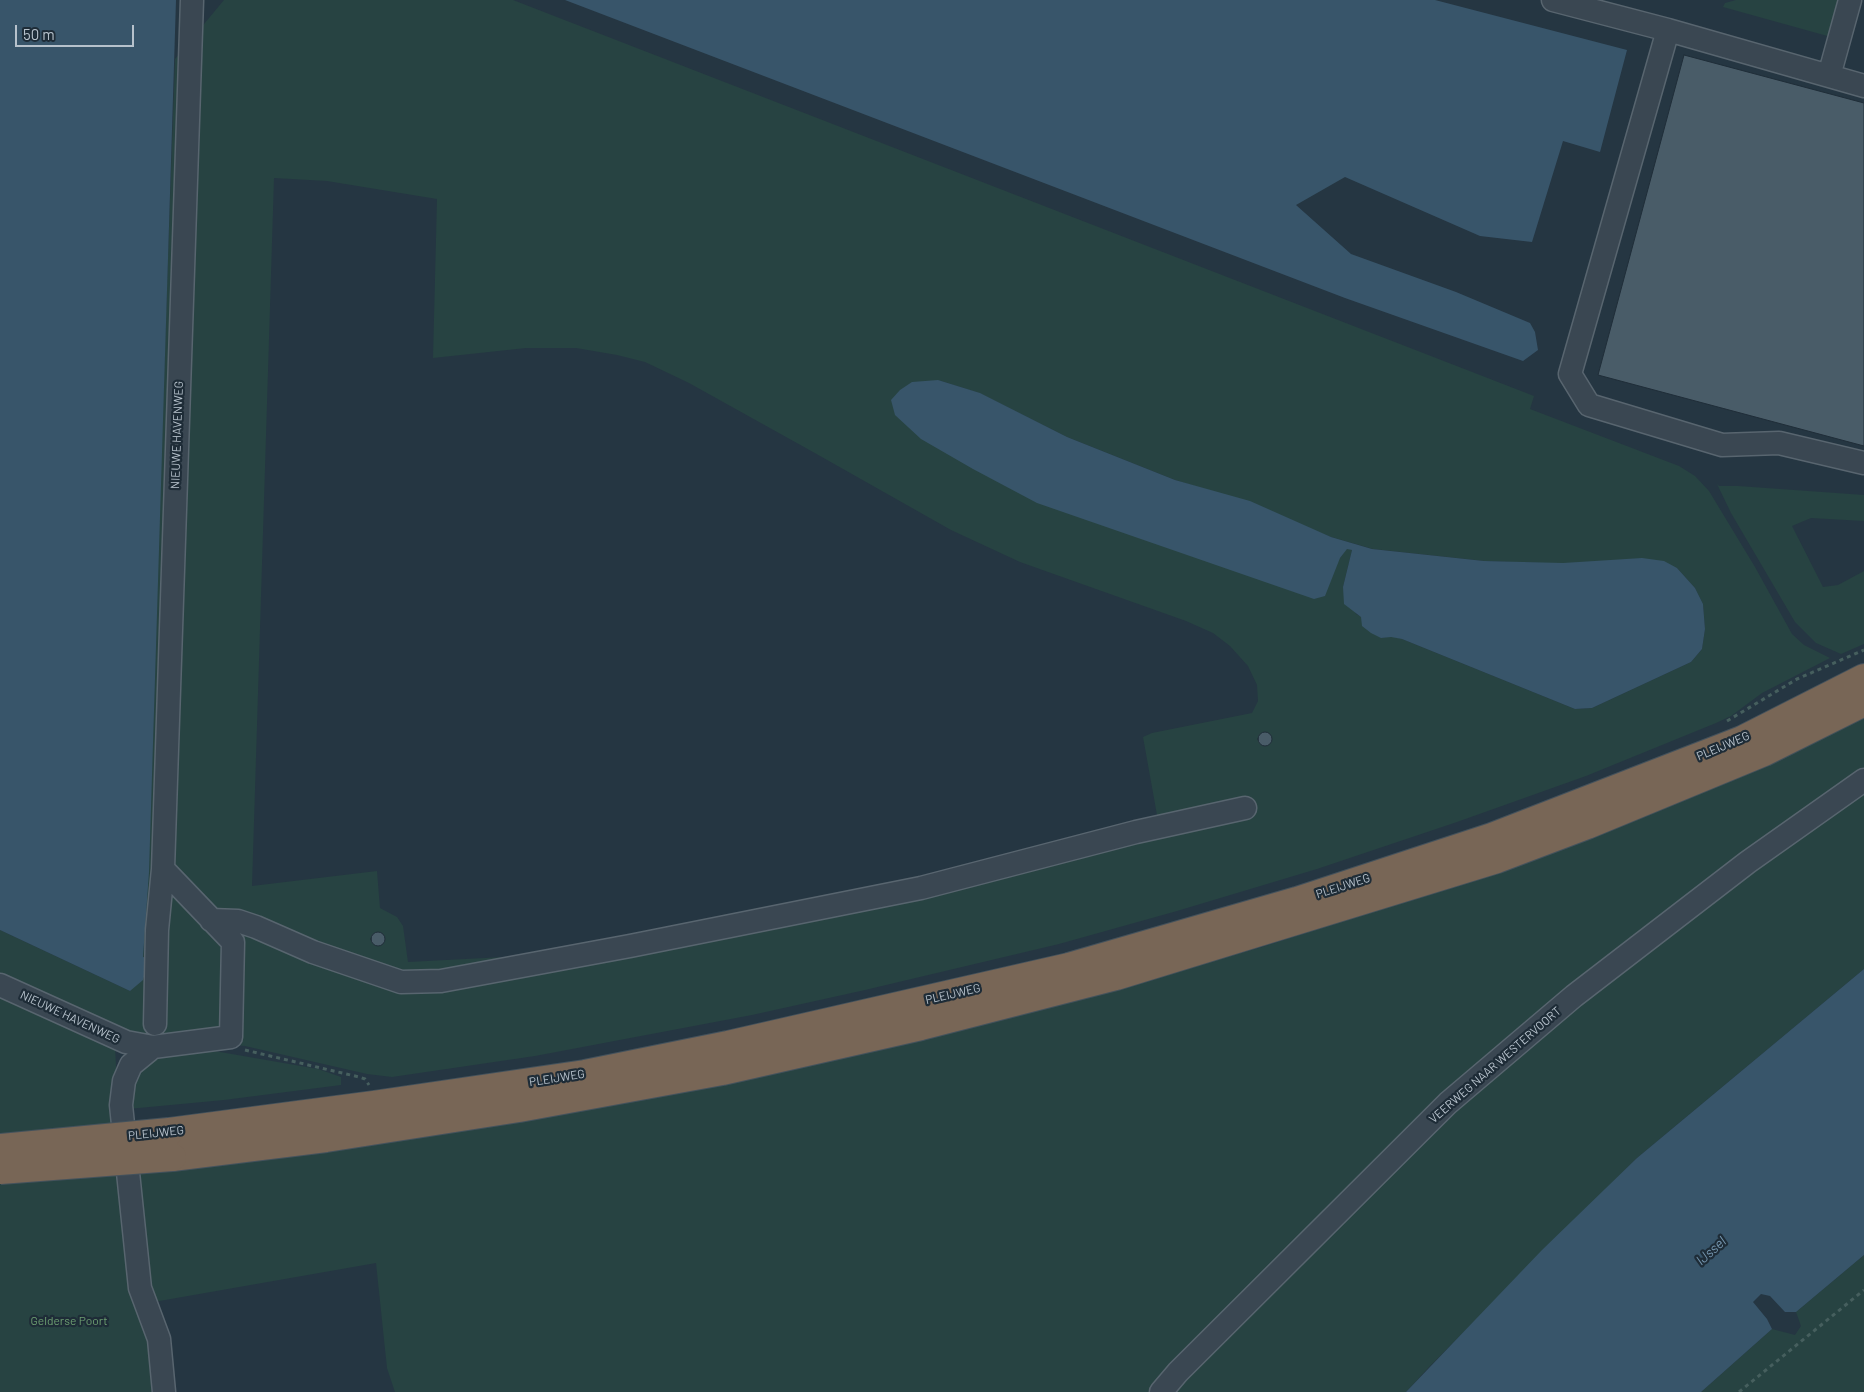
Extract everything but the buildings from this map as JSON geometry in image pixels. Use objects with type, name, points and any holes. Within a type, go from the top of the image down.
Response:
[{"type":"highway","name":"PLEIJWEG","points":[[0,1170],[170,1145],[374,1105],[585,1074],[728,1046],[1069,967],[1296,901],[1492,837],[1742,740],[1864,678]]},
{"type":"highway","name":"PLEIJWEG","points":[[0,1148],[170,1145],[326,1138],[518,1108],[722,1070],[922,1026],[1116,976],[1497,859],[1587,825],[1764,752],[1864,702]]},
{"type":"street","name":"NIEUWE HAVENWEG","points":[[155,1024],[157,930],[163,869],[192,0]]},
{"type":"street","points":[[1553,0],[1668,30],[1864,86]]},
{"type":"street","points":[[1829,76],[1850,0]]},
{"type":"street","points":[[1668,30],[1570,374],[1589,406],[1722,445],[1779,443],[1864,463]]},
{"type":"street","name":"VEERWEG NAAR WESTERVOORT","points":[[1161,1392],[1178,1372],[1448,1103],[1574,996],[1748,862],[1864,780]]},
{"type":"street","points":[[211,920],[238,921],[313,952],[400,982],[441,980],[630,946],[920,888],[1136,832],[1245,808]]},
{"type":"street","points":[[163,869],[233,942],[230,1037]]},
{"type":"street","name":"NIEUWE HAVENWEG","points":[[0,985],[126,1042],[153,1047],[230,1037]]},
{"type":"street","points":[[153,1047],[130,1065],[124,1081],[120,1105],[140,1288],[159,1339],[164,1392]]},
{"type":"path","name":"PLEIJWEG","points":[[1723,723],[1797,679],[1864,650]]},
{"type":"path","points":[[230,1037],[234,1046],[239,1048],[366,1079],[370,1087],[360,1088]]},
{"type":"path","points":[[1739,1392],[1864,1290]]},
{"type":"green space","points":[[224,0],[513,0],[1534,396],[1530,409],[1679,466],[1695,476],[1709,491],[1755,567],[1792,634],[1804,645],[1830,658],[1762,693],[1731,716],[1716,723],[1586,776],[1457,822],[1317,869],[1177,911],[1059,944],[865,990],[752,1015],[535,1056],[392,1077],[367,1074],[245,1046],[195,1041],[150,1045],[0,979],[0,930],[130,991],[149,958],[143,957],[175,59]],"holes":[[[274,178],[327,181],[437,199],[433,358],[526,348],[576,348],[645,362],[689,383],[951,530],[1020,562],[1186,621],[1213,633],[1230,646],[1248,666],[1257,685],[1258,701],[1252,713],[1152,733],[1143,737],[1157,815],[1066,843],[886,887],[542,955],[408,962],[403,926],[397,917],[380,908],[377,871],[252,886]],[[938,380],[979,393],[1067,437],[1175,480],[1211,491],[1331,537],[1373,549],[1484,561],[1677,568],[1695,588],[1703,604],[1705,629],[1702,649],[1691,662],[1592,708],[1575,709],[1402,639],[1391,636],[1381,638],[1362,617],[1356,614],[1343,587],[1352,550],[1347,548],[1340,558]]]},
{"type":"green space","points":[[1736,0],[1840,0],[1831,37],[1723,7],[1725,3]]},
{"type":"green space","points":[[1717,484],[1719,486],[1864,495],[1864,521],[1811,518],[1792,526],[1823,587],[1838,585],[1864,571],[1864,644],[1841,654],[1816,643],[1795,622],[1731,513]]},
{"type":"green space","points":[[1864,717],[1864,769],[1791,821],[1593,971],[1437,1098],[1227,1308],[1150,1392],[395,1392],[387,1368],[376,1263],[148,1303],[133,1175],[390,1141],[1112,989],[1262,947],[1445,888]]},
{"type":"green space","points":[[1864,784],[1864,969],[1637,1158],[1406,1392],[1168,1392],[1449,1109],[1598,983]]},
{"type":"green space","name":"Gelderse Poort","points":[[0,994],[115,1046],[122,1189],[133,1296],[143,1329],[149,1337],[152,1392],[0,1392]]},
{"type":"green space","points":[[203,1049],[318,1069],[341,1077],[341,1085],[224,1100],[128,1109],[129,1088],[152,1054]]},
{"type":"green space","points":[[1864,1255],[1864,1392],[1701,1392],[1772,1329],[1795,1335],[1801,1326],[1796,1312]]},
{"type":"water","points":[[0,0],[176,0],[149,872],[143,957],[150,958],[143,980],[130,991],[0,930]]},
{"type":"water","points":[[565,0],[1435,0],[1627,50],[1600,152],[1563,141],[1532,242],[1480,236],[1345,177],[1296,205],[1351,254],[1456,292],[1530,323],[1535,332],[1538,350],[1523,361],[1345,298]]},
{"type":"water","points":[[938,380],[980,393],[1067,437],[1175,480],[1250,501],[1331,537],[1372,549],[1484,561],[1563,563],[1642,558],[1664,561],[1677,568],[1695,588],[1703,604],[1705,629],[1702,649],[1691,662],[1592,708],[1575,709],[1402,639],[1381,638],[1371,633],[1362,626],[1361,617],[1344,604],[1343,587],[1352,550],[1347,549],[1340,558],[1325,596],[1314,599],[1037,503],[921,439],[895,415],[891,400],[900,390],[912,382]]},
{"type":"water","name":"IJssel","points":[[1864,969],[1864,1255],[1796,1312],[1785,1312],[1770,1296],[1761,1294],[1753,1302],[1767,1319],[1772,1329],[1701,1392],[1406,1392],[1542,1250],[1637,1158]]}]
